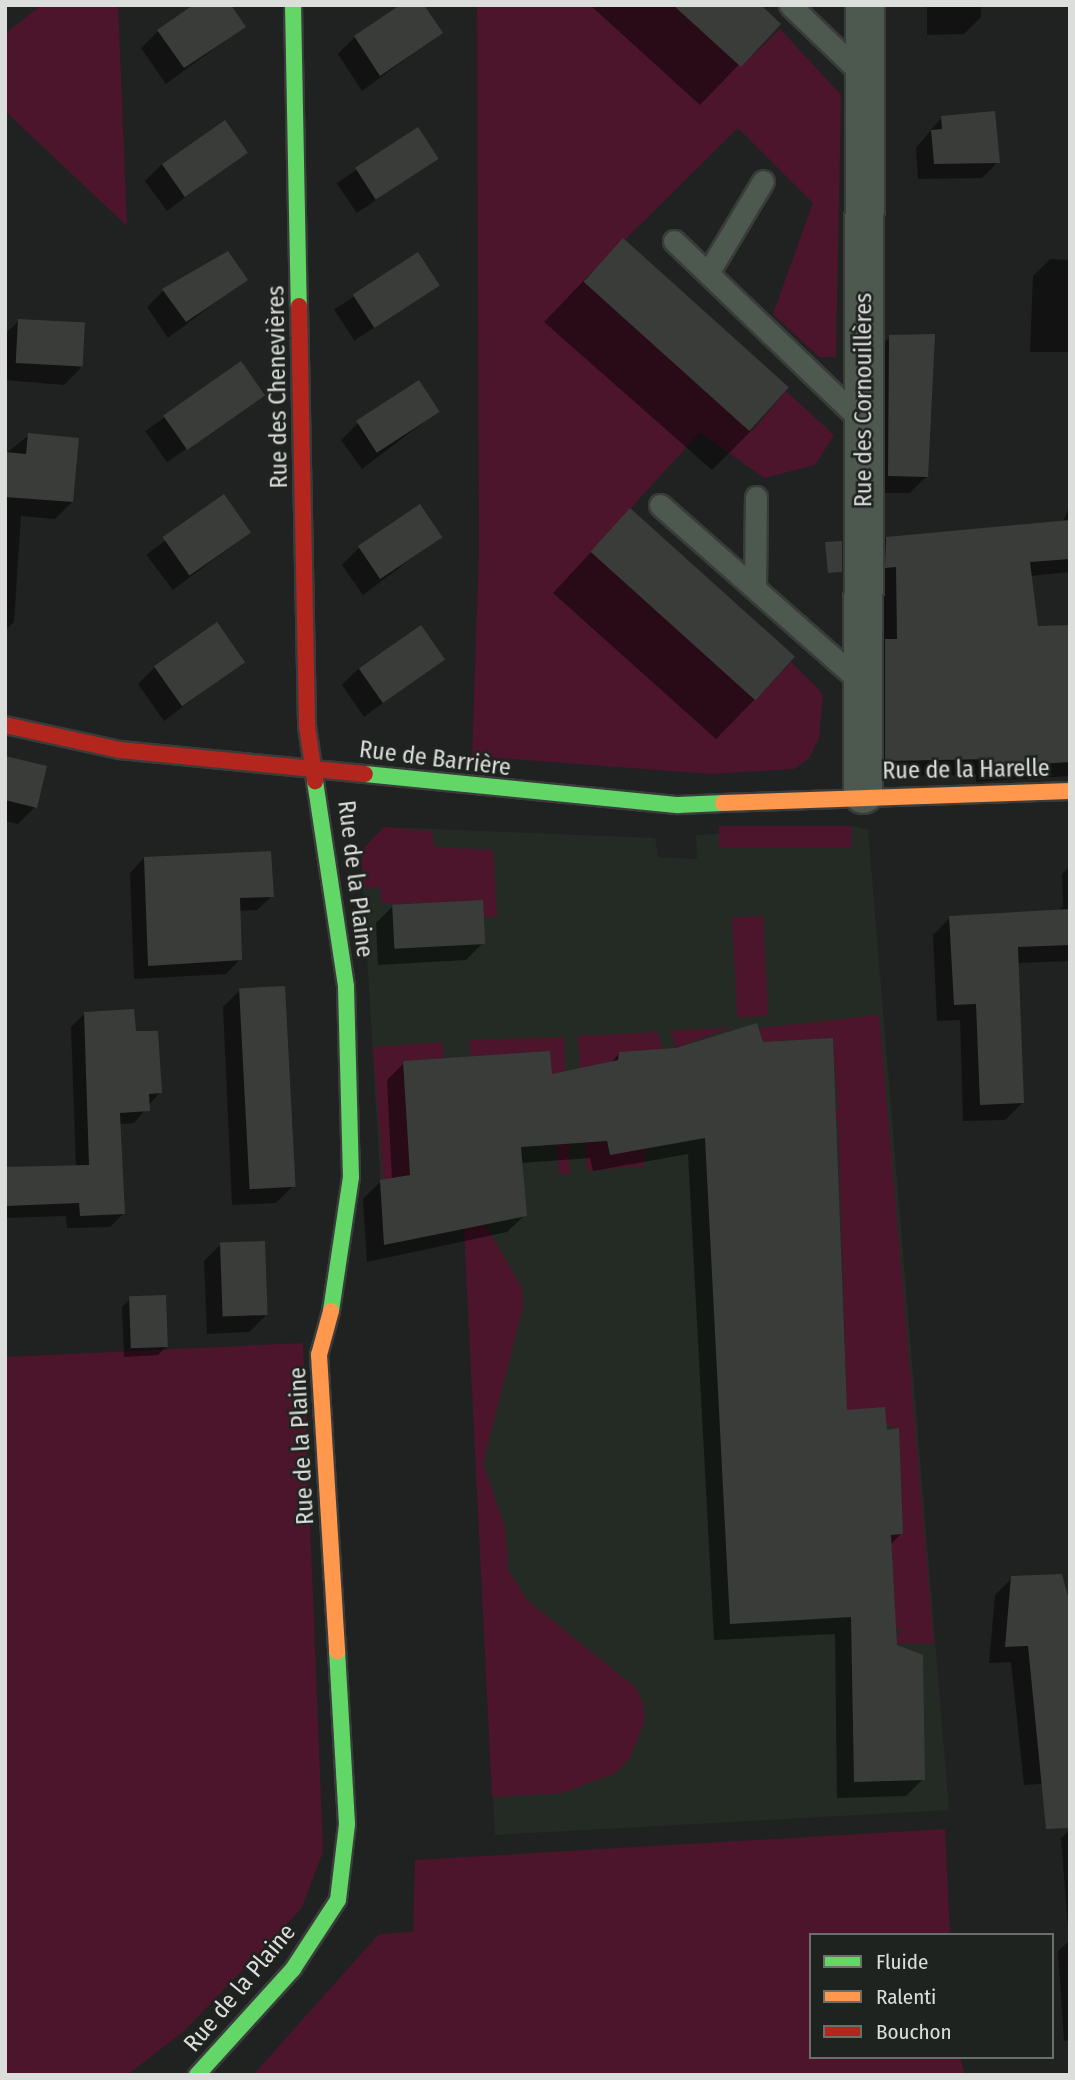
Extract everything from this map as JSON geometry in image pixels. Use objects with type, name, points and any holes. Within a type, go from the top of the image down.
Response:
[{"type":"street","name":"Rue des Chenevières","points":[[293,5],[307,726],[318,767]]},
{"type":"street","name":"Rue des Cornouillères","points":[[863,794],[864,5]]},
{"type":"street","name":"Rue de Barrière","points":[[5,725],[120,750],[318,767],[405,782],[678,805],[863,794]]},
{"type":"street","name":"Rue de la Plaine","points":[[197,2075],[293,1969],[338,1900],[347,1824],[319,1355],[342,1269],[351,1164],[346,987],[318,767]]},
{"type":"street","name":"Rue de la Harelle","points":[[863,794],[1070,791]]},
{"type":"lane","points":[[790,5],[865,76]]},
{"type":"lane","points":[[708,273],[763,180]]},
{"type":"lane","points":[[674,241],[865,424]]},
{"type":"lane","points":[[755,589],[756,497]]},
{"type":"lane","points":[[660,505],[863,684]]},
{"type":"shaded area","points":[[41,5],[118,5],[127,226],[5,111],[5,34]]},
{"type":"shaded area","points":[[477,5],[673,5],[741,67],[780,29],[841,95],[836,357],[819,357],[773,314],[813,203],[738,128],[583,281],[752,431],[786,391],[834,435],[815,465],[764,478],[700,432],[591,552],[756,700],[791,662],[823,694],[819,738],[809,758],[794,769],[711,774],[472,756],[479,552]]},
{"type":"shaded area","points":[[719,826],[851,826],[851,848],[719,848]]},
{"type":"shaded area","points":[[851,826],[868,829],[949,1810],[495,1835],[464,1229],[384,1245],[361,851],[384,827],[655,838],[658,857],[697,859],[696,835]]},
{"type":"shaded area","points":[[384,827],[432,831],[434,847],[493,850],[497,917],[484,917],[482,900],[382,903],[380,887],[364,888],[361,851]]},
{"type":"shaded area","points":[[763,916],[768,1016],[737,1017],[732,918]]},
{"type":"shaded area","points":[[879,1015],[934,1644],[889,1643],[904,1629],[882,1630],[895,1614],[891,1535],[903,1534],[899,1429],[847,1410],[838,1121],[806,1122],[805,1111],[838,1108],[833,1038],[762,1042],[759,1028]]},
{"type":"shaded area","points":[[730,1028],[676,1048],[670,1030]]},
{"type":"shaded area","points":[[657,1032],[663,1049],[619,1052],[618,1060],[586,1067],[610,1155],[646,1146],[644,1166],[587,1171],[578,1036]]},
{"type":"shaded area","points":[[564,1037],[570,1174],[559,1174],[550,1051],[471,1056],[469,1040]]},
{"type":"shaded area","points":[[442,1042],[444,1058],[403,1061],[409,1156],[430,1177],[383,1179],[373,1047]]},
{"type":"shaded area","points":[[485,1224],[522,1288],[523,1307],[483,1463],[505,1527],[508,1570],[527,1600],[636,1688],[643,1703],[645,1720],[630,1758],[616,1773],[562,1793],[492,1797],[464,1228]]},
{"type":"shaded area","points":[[303,1343],[323,1852],[301,1909],[183,2032],[127,2075],[5,2075],[5,1357]]},
{"type":"shaded area","points":[[945,1829],[950,1933],[809,1933],[809,2059],[961,2059],[965,2075],[253,2075],[379,1934],[413,1932],[415,1860]]},
{"type":"building","points":[[193,5],[231,5],[246,27],[184,68],[157,30]]},
{"type":"building","points":[[400,5],[424,5],[443,33],[380,76],[354,36]]},
{"type":"building","points":[[673,5],[761,5],[781,24],[741,67]]},
{"type":"building","points":[[995,111],[1000,163],[934,164],[931,130],[942,129],[941,116]]},
{"type":"building","points":[[225,120],[248,153],[185,197],[162,164]]},
{"type":"building","points":[[418,127],[439,159],[376,200],[355,168]]},
{"type":"building","points":[[623,238],[789,387],[749,431],[584,282]]},
{"type":"building","points":[[228,251],[248,280],[186,322],[162,289]]},
{"type":"building","points":[[418,252],[440,286],[374,328],[353,294]]},
{"type":"building","points":[[18,319],[85,323],[83,366],[16,363]]},
{"type":"building","points":[[935,334],[928,477],[888,476],[889,335]]},
{"type":"building","points":[[241,361],[265,395],[187,450],[163,415]]},
{"type":"building","points":[[419,380],[440,412],[377,453],[356,421]]},
{"type":"building","points":[[28,433],[79,438],[73,502],[5,497],[5,452],[26,454]]},
{"type":"building","points":[[224,494],[251,533],[190,576],[163,537]]},
{"type":"building","points":[[420,504],[442,537],[380,579],[358,546]]},
{"type":"building","points":[[630,508],[795,657],[755,700],[591,552]]},
{"type":"building","points":[[1070,520],[1070,559],[1030,562],[1038,626],[1070,625],[1070,762],[992,767],[991,759],[885,761],[885,639],[897,639],[896,567],[885,568],[886,537]]},
{"type":"building","points":[[842,541],[842,572],[828,573],[825,542]]},
{"type":"building","points":[[217,622],[245,662],[182,706],[154,666]]},
{"type":"building","points":[[421,625],[445,659],[383,703],[359,669]]},
{"type":"building","points":[[5,756],[47,766],[37,808],[5,800]]},
{"type":"building","points":[[271,851],[274,897],[240,898],[242,960],[148,966],[144,857]]},
{"type":"building","points":[[483,900],[485,944],[394,949],[392,905]]},
{"type":"building","points":[[1070,909],[1070,945],[1018,947],[1024,1103],[980,1105],[976,1004],[954,1005],[949,916]]},
{"type":"building","points":[[285,986],[296,1187],[250,1189],[239,988]]},
{"type":"building","points":[[134,1009],[136,1031],[158,1031],[162,1093],[149,1094],[150,1111],[120,1113],[125,1214],[80,1216],[79,1203],[5,1206],[5,1167],[89,1165],[84,1012]]},
{"type":"building","points":[[757,1023],[763,1042],[833,1038],[847,1410],[885,1407],[887,1430],[899,1428],[903,1534],[891,1535],[897,1645],[923,1655],[925,1780],[854,1782],[851,1617],[730,1624],[705,1138],[610,1155],[607,1141],[521,1147],[527,1216],[384,1245],[380,1180],[410,1175],[403,1061],[550,1051],[552,1074],[618,1060],[619,1052],[676,1048]]},
{"type":"building","points":[[265,1241],[268,1315],[223,1317],[220,1243]]},
{"type":"building","points":[[166,1295],[168,1347],[131,1348],[129,1296]]},
{"type":"building","points":[[1062,1574],[1070,1604],[1070,1828],[1046,1829],[1028,1646],[1005,1647],[1011,1576]]},
{"type":"traffic: fast","points":[[293,5],[299,306]]},
{"type":"traffic: fast","points":[[365,774],[678,805],[723,803]]},
{"type":"traffic: fast","points":[[315,781],[346,987],[351,1177],[331,1311]]},
{"type":"traffic: fast","points":[[197,2075],[293,1969],[338,1900],[347,1824],[337,1651]]},
{"type":"traffic: slow","points":[[723,803],[1070,791]]},
{"type":"traffic: slow","points":[[331,1311],[319,1355],[337,1651]]},
{"type":"traffic: jam","points":[[299,306],[307,726],[315,781]]},
{"type":"traffic: jam","points":[[5,725],[120,750],[365,774]]}]
